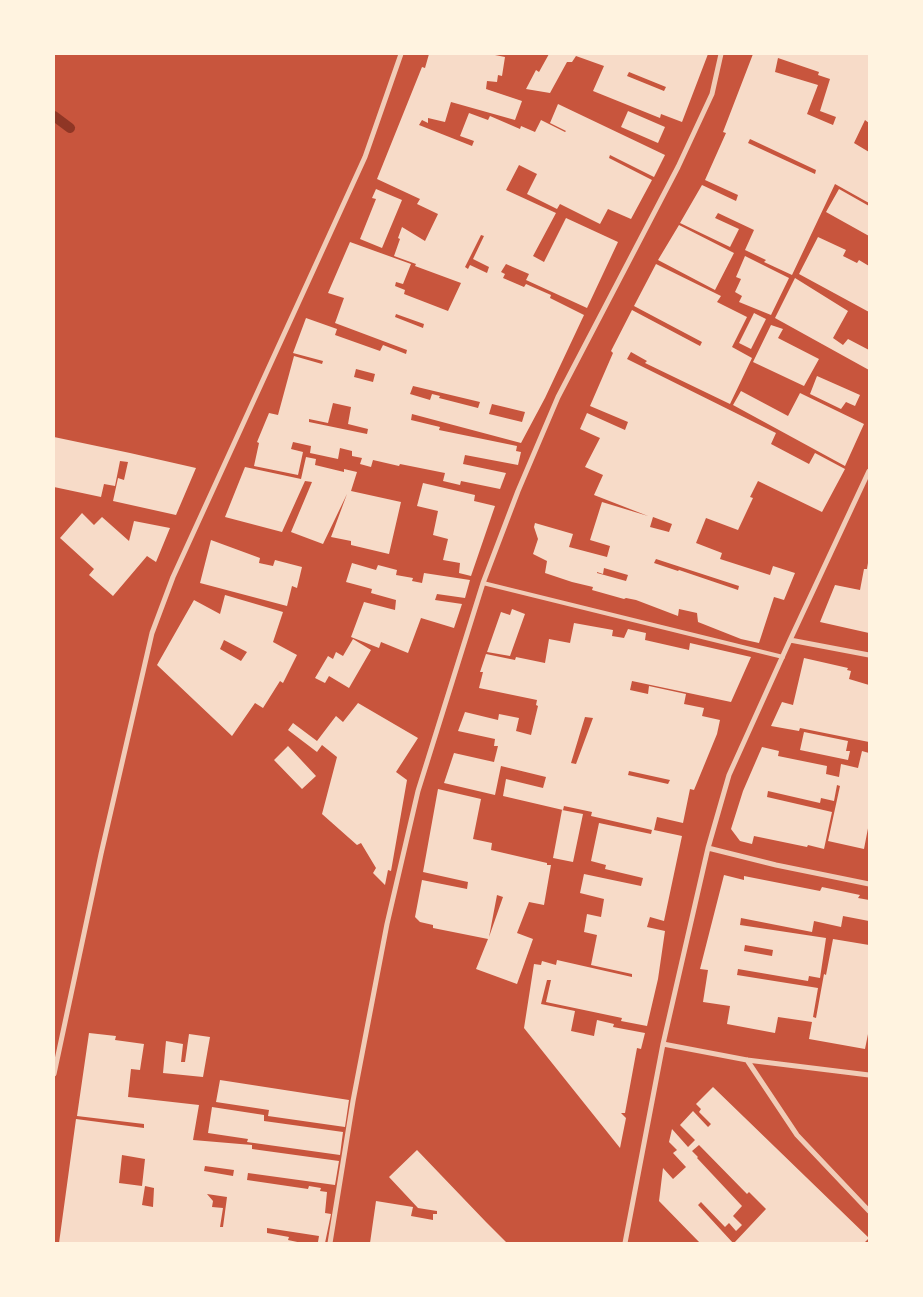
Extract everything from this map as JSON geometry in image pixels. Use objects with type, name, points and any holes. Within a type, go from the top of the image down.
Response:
[{"type":"street","points":[[54,1074],[101,854],[152,633],[173,577],[365,157],[402,54]]},
{"type":"street","points":[[330,1243],[353,1101],[387,924],[418,791],[483,583],[518,491],[558,397],[678,167],[712,94],[721,54]]},
{"type":"street","points":[[625,1243],[663,1044],[708,848],[729,775],[869,471]]},
{"type":"street","points":[[790,640],[869,655]]},
{"type":"street","points":[[708,848],[776,865],[869,884]]},
{"type":"street","points":[[663,1044],[747,1060],[869,1075]]},
{"type":"street","points":[[747,1060],[797,1135],[869,1211]]},
{"type":"lane","points":[[483,583],[782,657]]},
{"type":"building","points":[[429,54],[490,54],[505,57],[502,76],[498,75],[497,82],[487,81],[486,89],[522,101],[515,120],[451,102],[445,122],[428,118],[428,123],[422,120],[419,125],[472,146],[474,141],[460,136],[469,113],[488,120],[490,116],[520,129],[521,126],[535,132],[541,120],[565,132],[550,123],[558,104],[665,155],[654,177],[610,155],[609,158],[652,180],[631,219],[608,209],[600,224],[560,204],[557,209],[527,194],[537,174],[519,165],[506,190],[556,213],[533,256],[544,262],[566,218],[618,242],[587,308],[526,280],[529,274],[506,264],[501,272],[505,274],[503,278],[524,287],[526,284],[551,295],[550,298],[584,315],[545,398],[521,443],[412,414],[411,420],[440,427],[439,430],[517,446],[516,451],[521,452],[518,465],[465,455],[463,464],[506,473],[500,489],[461,481],[460,485],[443,481],[445,473],[400,464],[399,466],[373,460],[371,467],[360,464],[362,458],[352,456],[352,451],[340,448],[338,459],[310,453],[311,446],[293,442],[291,449],[303,452],[298,475],[254,466],[259,443],[257,442],[269,413],[278,415],[294,356],[322,364],[323,361],[293,353],[306,318],[337,329],[335,335],[380,351],[383,345],[406,354],[407,350],[335,323],[344,298],[328,293],[350,242],[411,264],[403,284],[396,282],[395,286],[405,290],[404,294],[448,311],[461,283],[394,256],[402,227],[425,241],[438,214],[417,204],[420,199],[377,179],[422,67],[425,68]],"holes":[[[481,235],[484,236],[473,259],[489,267],[487,273],[470,265],[468,269],[465,267]],[[396,314],[424,324],[423,328],[395,317]],[[356,369],[375,374],[373,382],[354,377]],[[413,386],[480,402],[478,408],[439,398],[440,396],[432,394],[430,400],[410,394]],[[333,403],[351,407],[348,424],[368,429],[367,434],[309,422],[309,419],[328,423]],[[492,404],[525,412],[522,422],[489,414]]]},
{"type":"building","points":[[549,54],[708,54],[682,122],[661,114],[660,118],[593,91],[604,66],[576,56],[572,62],[567,62],[550,93],[526,89],[536,70],[539,72]],"holes":[[[629,72],[666,87],[664,91],[627,76]]]},
{"type":"building","points":[[753,54],[869,54],[869,123],[865,120],[854,143],[869,152],[869,203],[835,184],[792,275],[764,262],[766,260],[745,250],[754,230],[718,213],[715,218],[739,229],[730,247],[680,223],[702,185],[736,201],[738,195],[705,180],[726,133],[723,132]],"holes":[[[778,58],[819,72],[818,75],[830,79],[820,111],[836,117],[833,125],[807,114],[818,85],[775,72]],[[750,139],[816,170],[815,174],[748,143]]]},
{"type":"building","points":[[628,111],[665,127],[658,143],[621,127]]},
{"type":"building","points":[[376,189],[402,200],[382,248],[360,239],[376,199],[372,198]]},
{"type":"building","points":[[839,189],[869,206],[869,236],[826,212]]},
{"type":"building","points":[[679,225],[734,253],[715,290],[658,260]]},
{"type":"building","points":[[818,237],[846,250],[843,256],[857,263],[859,260],[869,266],[869,312],[799,274]]},
{"type":"building","points":[[745,256],[789,278],[771,315],[739,302],[742,296],[735,292],[741,279],[736,277]]},
{"type":"building","points":[[656,264],[721,296],[717,302],[747,317],[732,347],[752,358],[730,404],[645,363],[647,361],[631,352],[627,359],[776,433],[771,444],[809,464],[815,453],[845,469],[822,512],[758,481],[750,497],[753,498],[738,530],[706,518],[696,543],[722,553],[720,559],[770,575],[773,566],[795,573],[784,600],[774,597],[759,643],[741,639],[698,622],[697,613],[679,609],[678,616],[636,600],[624,599],[592,590],[593,587],[545,573],[547,561],[533,554],[538,539],[534,527],[535,523],[573,534],[569,547],[607,557],[610,546],[590,540],[602,502],[648,516],[594,495],[603,475],[585,467],[600,438],[580,429],[587,413],[625,430],[628,422],[590,406],[613,353],[611,351],[632,310],[700,346],[702,342],[634,306]],"holes":[[[653,517],[672,524],[669,532],[650,527]],[[656,559],[739,586],[738,590],[654,563]],[[604,568],[628,575],[626,581],[597,573],[597,572],[603,574]]]},
{"type":"building","points":[[795,278],[848,311],[833,338],[843,345],[848,339],[869,350],[869,370],[775,318]]},
{"type":"building","points":[[754,313],[766,319],[751,349],[739,343]]},
{"type":"building","points":[[771,325],[783,329],[778,338],[819,359],[804,386],[753,362]]},
{"type":"building","points":[[817,376],[860,395],[855,406],[846,402],[841,409],[810,394]]},
{"type":"building","points":[[741,391],[788,416],[800,393],[864,424],[845,466],[733,405]]},
{"type":"building","points":[[54,437],[196,468],[176,515],[113,501],[118,478],[124,480],[128,462],[120,461],[115,486],[104,484],[101,497],[54,487]]},
{"type":"building","points":[[306,457],[316,459],[315,465],[344,472],[344,469],[357,472],[351,491],[401,502],[389,554],[351,545],[351,541],[331,537],[347,494],[323,544],[291,532],[312,482],[305,481],[282,532],[225,517],[245,467],[301,479]]},
{"type":"building","points":[[423,483],[475,495],[474,501],[495,506],[471,576],[459,573],[460,563],[443,560],[448,539],[433,535],[438,511],[417,506]]},
{"type":"building","points":[[82,513],[94,525],[102,517],[129,541],[134,521],[170,528],[156,562],[147,556],[113,596],[89,575],[94,569],[60,538]]},
{"type":"building","points":[[211,540],[260,558],[259,563],[273,566],[275,560],[302,567],[297,588],[292,586],[287,606],[200,583]]},
{"type":"building","points":[[352,563],[376,570],[378,565],[397,570],[396,575],[413,578],[412,581],[422,583],[424,573],[470,580],[465,598],[437,594],[435,600],[462,604],[454,628],[421,618],[408,653],[381,642],[379,648],[351,637],[364,602],[395,610],[396,600],[371,593],[372,589],[346,582]]},
{"type":"building","points":[[868,563],[869,633],[820,622],[835,585],[860,590],[864,569],[867,569]]},
{"type":"building","points":[[225,595],[283,612],[273,642],[297,655],[283,683],[280,681],[263,708],[255,703],[232,736],[157,665],[194,600],[220,614]],"holes":[[[224,640],[247,652],[241,661],[220,649]]]},
{"type":"building","points":[[512,609],[525,614],[510,656],[487,652],[501,612],[510,615]]},
{"type":"building","points":[[574,623],[613,630],[612,636],[624,638],[628,629],[646,633],[645,640],[689,650],[690,643],[751,657],[731,702],[632,681],[630,690],[648,694],[649,686],[686,694],[684,704],[704,708],[702,716],[720,720],[717,734],[694,790],[690,789],[683,823],[657,817],[654,830],[682,836],[664,921],[650,917],[647,927],[665,931],[658,979],[647,1026],[621,1021],[622,1018],[546,1002],[551,980],[547,980],[541,1004],[575,1011],[571,1031],[594,1036],[597,1020],[614,1024],[613,1027],[645,1033],[641,1049],[637,1048],[625,1113],[621,1113],[626,1118],[620,1148],[524,1028],[534,964],[541,965],[542,961],[556,965],[557,960],[632,977],[632,974],[591,965],[597,935],[584,932],[587,914],[601,917],[604,899],[580,893],[584,874],[641,886],[643,878],[605,869],[606,865],[591,861],[599,823],[651,834],[652,830],[591,816],[592,812],[564,806],[563,810],[503,796],[506,779],[543,788],[546,777],[501,766],[495,795],[444,783],[454,753],[494,762],[498,746],[494,746],[495,739],[458,731],[465,712],[498,720],[499,714],[519,718],[516,731],[531,735],[538,706],[536,705],[537,700],[479,688],[483,672],[480,672],[486,654],[515,660],[516,657],[545,663],[549,639],[570,643]],"holes":[[[585,717],[593,718],[576,764],[571,763]],[[629,771],[670,780],[668,784],[628,775]]]},
{"type":"building","points":[[353,639],[371,650],[349,688],[329,676],[325,683],[315,678],[328,656],[333,659],[336,652],[343,656]]},
{"type":"building","points":[[804,658],[848,668],[847,670],[851,671],[849,679],[869,685],[869,742],[800,728],[799,731],[771,726],[782,702],[793,705]]},
{"type":"building","points":[[358,703],[418,738],[396,772],[407,780],[391,871],[388,870],[385,885],[373,873],[376,868],[361,843],[357,845],[322,814],[337,757],[322,745],[317,752],[288,730],[293,723],[317,741],[336,716],[343,722]]},
{"type":"building","points":[[804,732],[848,741],[846,751],[850,751],[848,760],[800,750]]},
{"type":"building","points":[[288,746],[316,776],[302,789],[274,760]]},
{"type":"building","points":[[762,747],[779,751],[778,756],[827,766],[826,774],[839,777],[841,764],[858,768],[862,751],[869,753],[869,823],[864,849],[828,841],[840,786],[837,785],[834,801],[821,798],[820,803],[768,791],[767,797],[832,812],[824,849],[754,836],[752,844],[740,841],[731,829],[743,791]]},
{"type":"building","points":[[438,789],[481,799],[473,839],[492,843],[491,850],[551,865],[544,905],[529,902],[517,933],[533,939],[517,984],[476,969],[488,939],[433,928],[433,925],[420,922],[415,917],[422,880],[467,889],[468,882],[423,872]],"holes":[[[497,895],[503,897],[489,937]]]},
{"type":"building","points":[[562,810],[583,814],[573,862],[553,858]]},
{"type":"building","points":[[724,875],[744,880],[744,876],[820,891],[822,887],[860,895],[858,898],[869,900],[869,921],[843,916],[841,927],[814,921],[812,932],[741,918],[740,925],[826,938],[820,978],[809,976],[808,981],[738,969],[737,975],[818,988],[813,1017],[816,1018],[833,939],[869,945],[869,1029],[865,1049],[809,1039],[812,1022],[778,1017],[775,1033],[727,1024],[730,1006],[703,1002],[708,970],[700,969]],"holes":[[[745,945],[773,950],[772,956],[744,951]]]},
{"type":"building","points":[[89,1033],[116,1036],[115,1040],[144,1044],[140,1070],[131,1069],[128,1097],[199,1105],[193,1140],[252,1145],[252,1149],[339,1161],[335,1185],[248,1173],[247,1180],[308,1189],[309,1186],[321,1188],[320,1191],[327,1192],[325,1213],[331,1214],[325,1243],[318,1242],[319,1236],[267,1228],[267,1233],[289,1237],[288,1240],[302,1243],[59,1243],[76,1119],[144,1128],[144,1124],[77,1116]],"holes":[[[122,1155],[145,1159],[142,1186],[119,1183]],[[205,1166],[234,1170],[233,1176],[204,1171]],[[145,1186],[154,1188],[153,1207],[142,1205]],[[207,1194],[227,1197],[223,1227],[220,1227],[223,1208],[212,1207],[213,1201]]]},
{"type":"building","points":[[189,1034],[210,1037],[203,1077],[163,1073],[166,1041],[183,1044],[181,1062],[185,1062]]},
{"type":"building","points":[[220,1080],[349,1100],[345,1127],[268,1116],[269,1110],[216,1102]]},
{"type":"building","points":[[713,1087],[869,1238],[864,1243],[734,1243],[766,1209],[749,1192],[747,1194],[699,1145],[692,1151],[742,1206],[733,1216],[742,1225],[736,1231],[729,1223],[725,1227],[701,1202],[698,1205],[733,1243],[700,1243],[659,1201],[663,1168],[673,1179],[686,1167],[673,1153],[677,1150],[669,1142],[672,1129],[688,1147],[695,1140],[680,1125],[693,1111],[708,1127],[711,1124],[699,1112],[701,1109],[696,1104]]},
{"type":"building","points":[[212,1107],[264,1115],[264,1121],[343,1132],[340,1155],[247,1142],[248,1139],[208,1133]]},
{"type":"building","points":[[417,1150],[507,1243],[370,1243],[376,1201],[413,1207],[411,1216],[433,1220],[433,1214],[437,1214],[437,1211],[418,1208],[389,1177]]},
{"type":"waterway","points":[[54,116],[70,128]]}]
